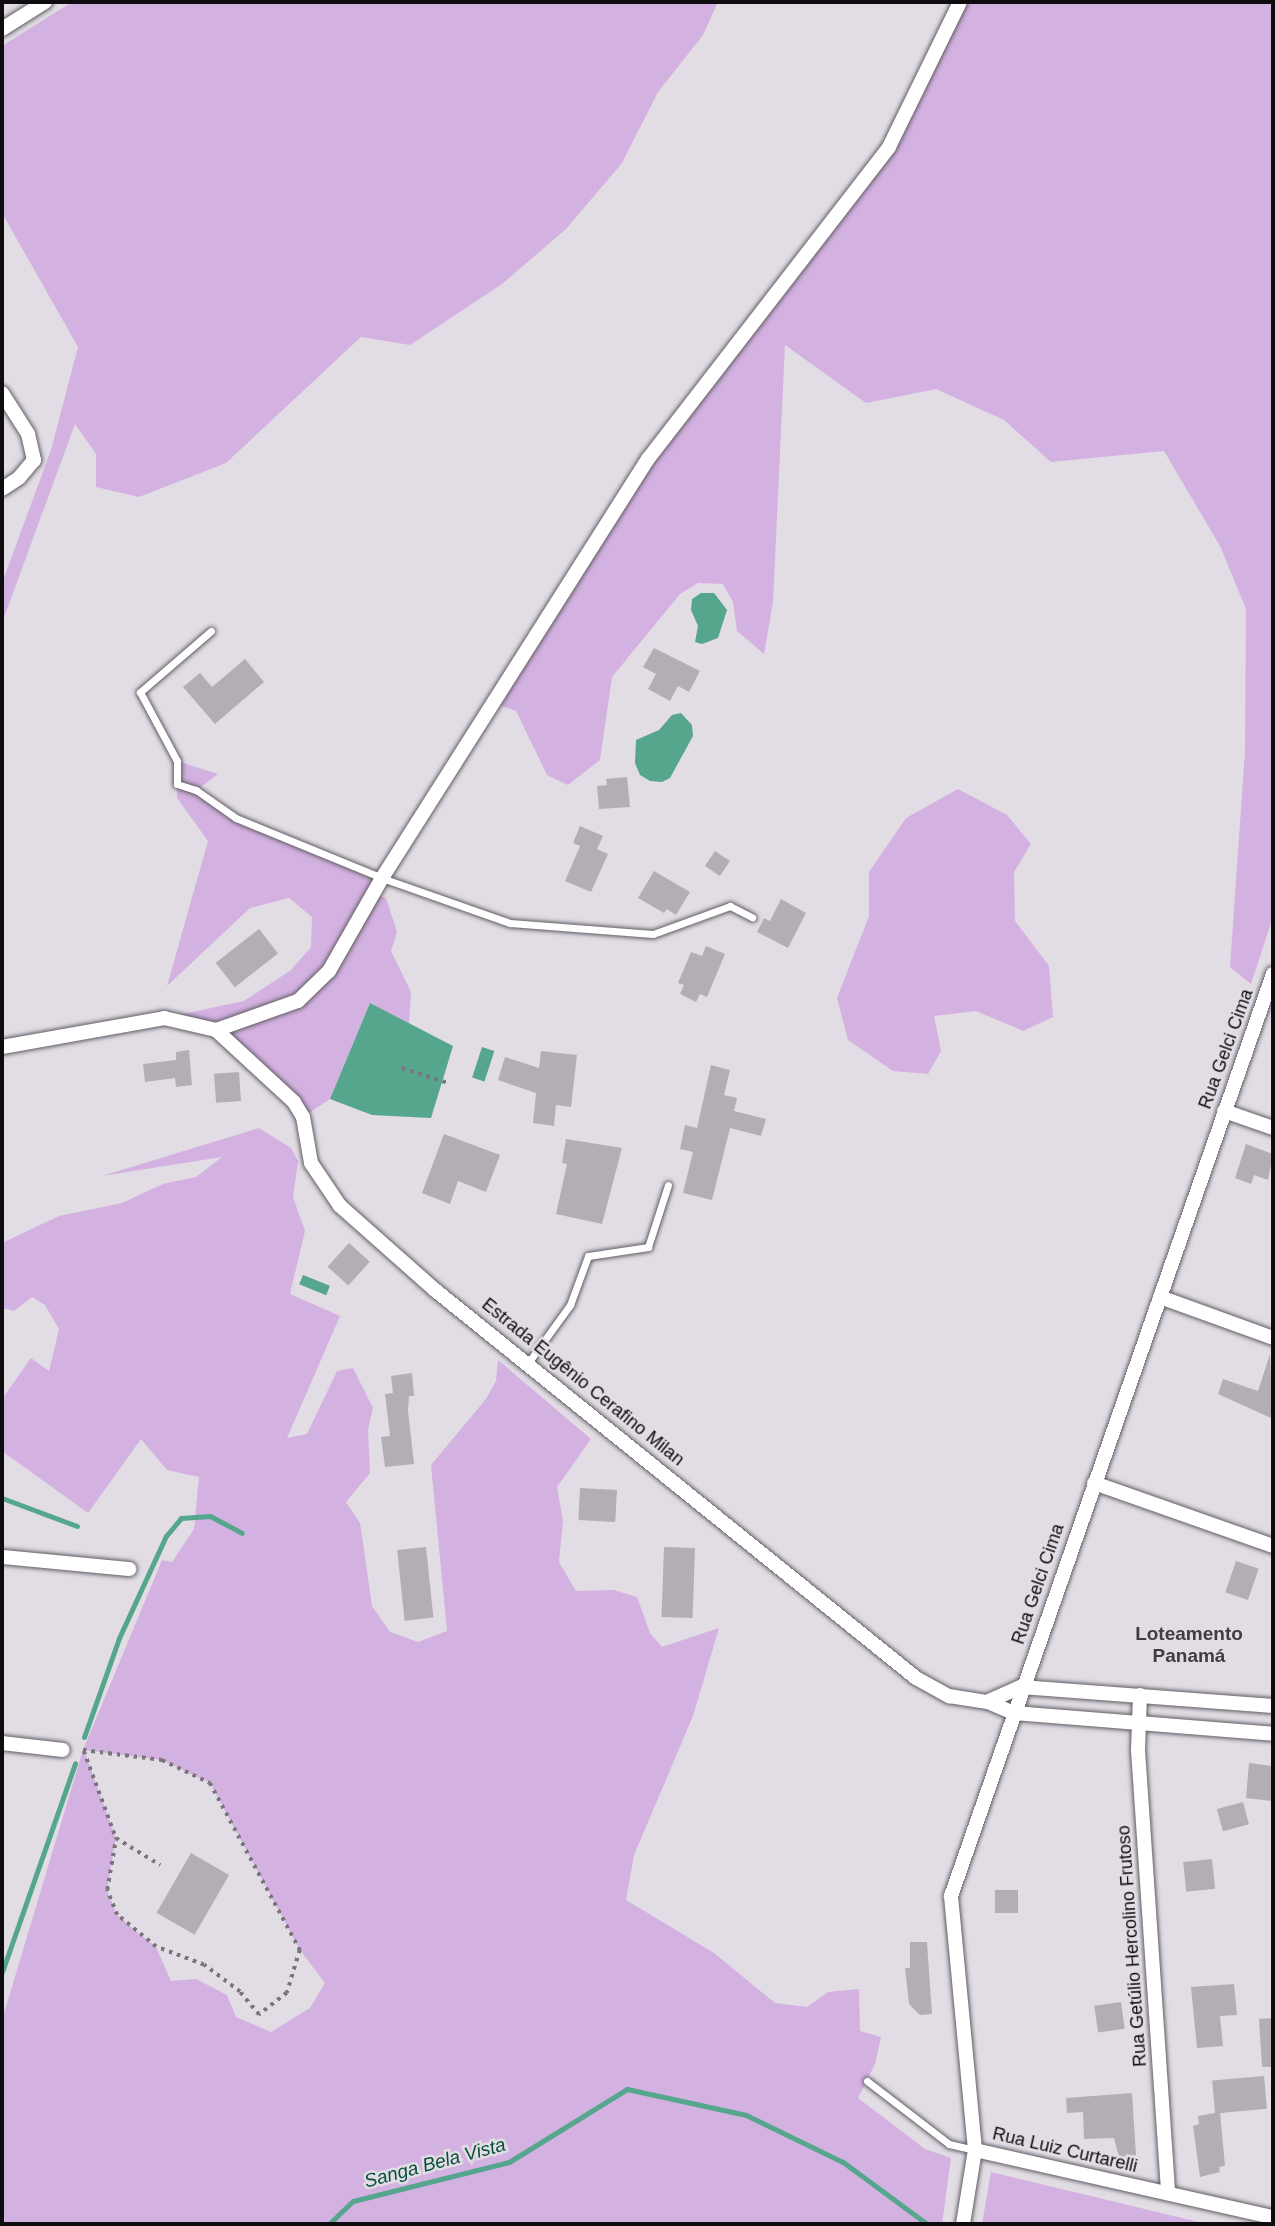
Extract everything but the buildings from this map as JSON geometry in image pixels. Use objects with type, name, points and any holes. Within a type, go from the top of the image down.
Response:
[{"type":"street","points":[[2,29],[45,2]]},
{"type":"street","points":[[2,1047],[164,1018],[216,1030],[298,1001],[329,971],[382,878],[648,459],[889,146],[960,2]]},
{"type":"street","points":[[2,393],[28,434],[34,460],[19,478],[2,489]]},
{"type":"street","name":"Rua Gelci Cima","points":[[964,2224],[975,2150],[951,1896],[1021,1687],[1273,974]]},
{"type":"street","name":"Estrada Eugênio Cerafino Milan","points":[[216,1030],[294,1102],[303,1118],[311,1163],[340,1206],[528,1363],[916,1678],[948,1696],[988,1702],[1014,1713],[1273,1734]]},
{"type":"street","points":[[1224,1111],[1273,1128]]},
{"type":"street","points":[[1160,1297],[1273,1338]]},
{"type":"street","points":[[1094,1483],[1273,1546]]},
{"type":"street","points":[[2,1557],[129,1569]]},
{"type":"street","points":[[988,1702],[1021,1687],[1273,1706]]},
{"type":"street","name":"Rua Getúlio Hercolino Frutoso","points":[[1140,1695],[1168,2193]]},
{"type":"street","points":[[2,1743],[63,1750]]},
{"type":"street","name":"Rua Luiz Curtarelli","points":[[975,2150],[1273,2217]]},
{"type":"lane","points":[[211,631],[139,692],[177,761],[177,784],[196,790],[236,818],[382,878],[510,923],[653,934],[730,906],[752,917]]},
{"type":"lane","points":[[528,1363],[570,1305],[588,1256],[648,1247],[668,1185]]},
{"type":"lane","name":"Rua Luiz Curtarelli","points":[[867,2081],[949,2144],[975,2150]]},
{"type":"path","points":[[402,1068],[449,1083]]},
{"type":"path","points":[[63,1750],[83,1750],[162,1760],[210,1783],[300,1950],[288,1993],[259,2015],[240,1992],[204,1965],[156,1947],[117,1915],[107,1890],[116,1838],[83,1750]]},
{"type":"path","points":[[116,1838],[160,1866]]},
{"type":"shaded area","points":[[72,2],[718,2],[703,35],[658,92],[622,163],[566,229],[502,284],[410,345],[361,337],[226,463],[139,497],[96,487],[96,454],[75,424],[2,623],[2,583],[51,450],[78,347],[2,213],[2,46]]},
{"type":"shaded area","points":[[960,2],[1273,2],[1273,917],[1251,984],[1230,967],[1245,751],[1246,609],[1220,546],[1164,451],[1051,462],[1004,420],[936,389],[866,403],[785,345],[773,602],[764,654],[737,631],[733,602],[723,584],[698,583],[680,594],[612,677],[600,760],[568,785],[547,775],[516,711],[495,704],[648,459],[889,147]]},
{"type":"shaded area","points":[[701,593],[714,593],[727,610],[718,638],[702,644],[695,642],[698,626],[691,610],[692,599]]},
{"type":"shaded area","points":[[681,713],[692,725],[693,736],[670,778],[662,782],[650,781],[640,775],[635,763],[636,740],[659,730],[672,715]]},
{"type":"shaded area","points":[[177,761],[218,774],[197,790],[236,818],[382,878],[373,894],[386,898],[397,932],[391,951],[411,992],[409,1024],[370,1003],[330,1099],[303,1117],[216,1030],[164,1018],[244,1001],[291,970],[311,947],[312,917],[289,898],[250,908],[167,986],[208,841],[177,798]]},
{"type":"shaded area","points":[[958,789],[1007,815],[1031,844],[1014,872],[1015,921],[1049,966],[1053,1017],[1023,1031],[976,1011],[934,1016],[941,1051],[928,1074],[893,1071],[848,1040],[837,998],[869,916],[869,872],[906,818]]},
{"type":"shaded area","points":[[370,1003],[453,1046],[431,1118],[372,1115],[330,1099]]},
{"type":"shaded area","points":[[482,1047],[494,1051],[484,1081],[472,1077]]},
{"type":"shaded area","points":[[259,1128],[291,1148],[298,1161],[293,1197],[305,1231],[290,1294],[340,1316],[287,1438],[307,1434],[337,1371],[353,1368],[373,1408],[368,1430],[370,1473],[346,1502],[360,1523],[372,1606],[390,1632],[418,1642],[447,1631],[431,1465],[486,1399],[496,1381],[498,1360],[591,1439],[557,1487],[563,1521],[559,1562],[576,1591],[614,1590],[637,1597],[650,1633],[662,1647],[719,1628],[693,1716],[634,1855],[626,1900],[714,1953],[775,2003],[807,2007],[828,1992],[859,1989],[860,2031],[881,2037],[875,2064],[858,2098],[925,2149],[951,2158],[942,2224],[2,2224],[2,2020],[83,1750],[162,1560],[172,1562],[194,1529],[199,1477],[167,1470],[141,1439],[88,1513],[2,1451],[2,1399],[31,1358],[49,1371],[59,1329],[45,1305],[32,1297],[14,1311],[2,1308],[2,1243],[59,1216],[122,1203],[163,1184],[196,1177],[222,1157],[102,1176]],"holes":[[[84,1750],[162,1760],[210,1783],[300,1950],[325,1983],[310,2008],[271,2032],[236,2017],[227,1995],[196,1979],[171,1981],[156,1947],[117,1915],[107,1890],[116,1838]]]},
{"type":"shaded area","points":[[303,1275],[330,1286],[326,1295],[299,1284]]},
{"type":"shaded area","points":[[991,2172],[1207,2224],[982,2224]]},
{"type":"waterway","points":[[2,1498],[77,1526]]},
{"type":"waterway","points":[[84,1737],[119,1638],[166,1536],[181,1518],[210,1516],[242,1533]]},
{"type":"waterway","points":[[2,1972],[75,1763]]},
{"type":"waterway","name":"Sanga Bela Vista","points":[[329,2224],[353,2201],[509,2162],[627,2089],[746,2115],[843,2162],[927,2224]]},
{"type":"district","name":"Loteamento Panamá","points":[[1189,1645]]}]
